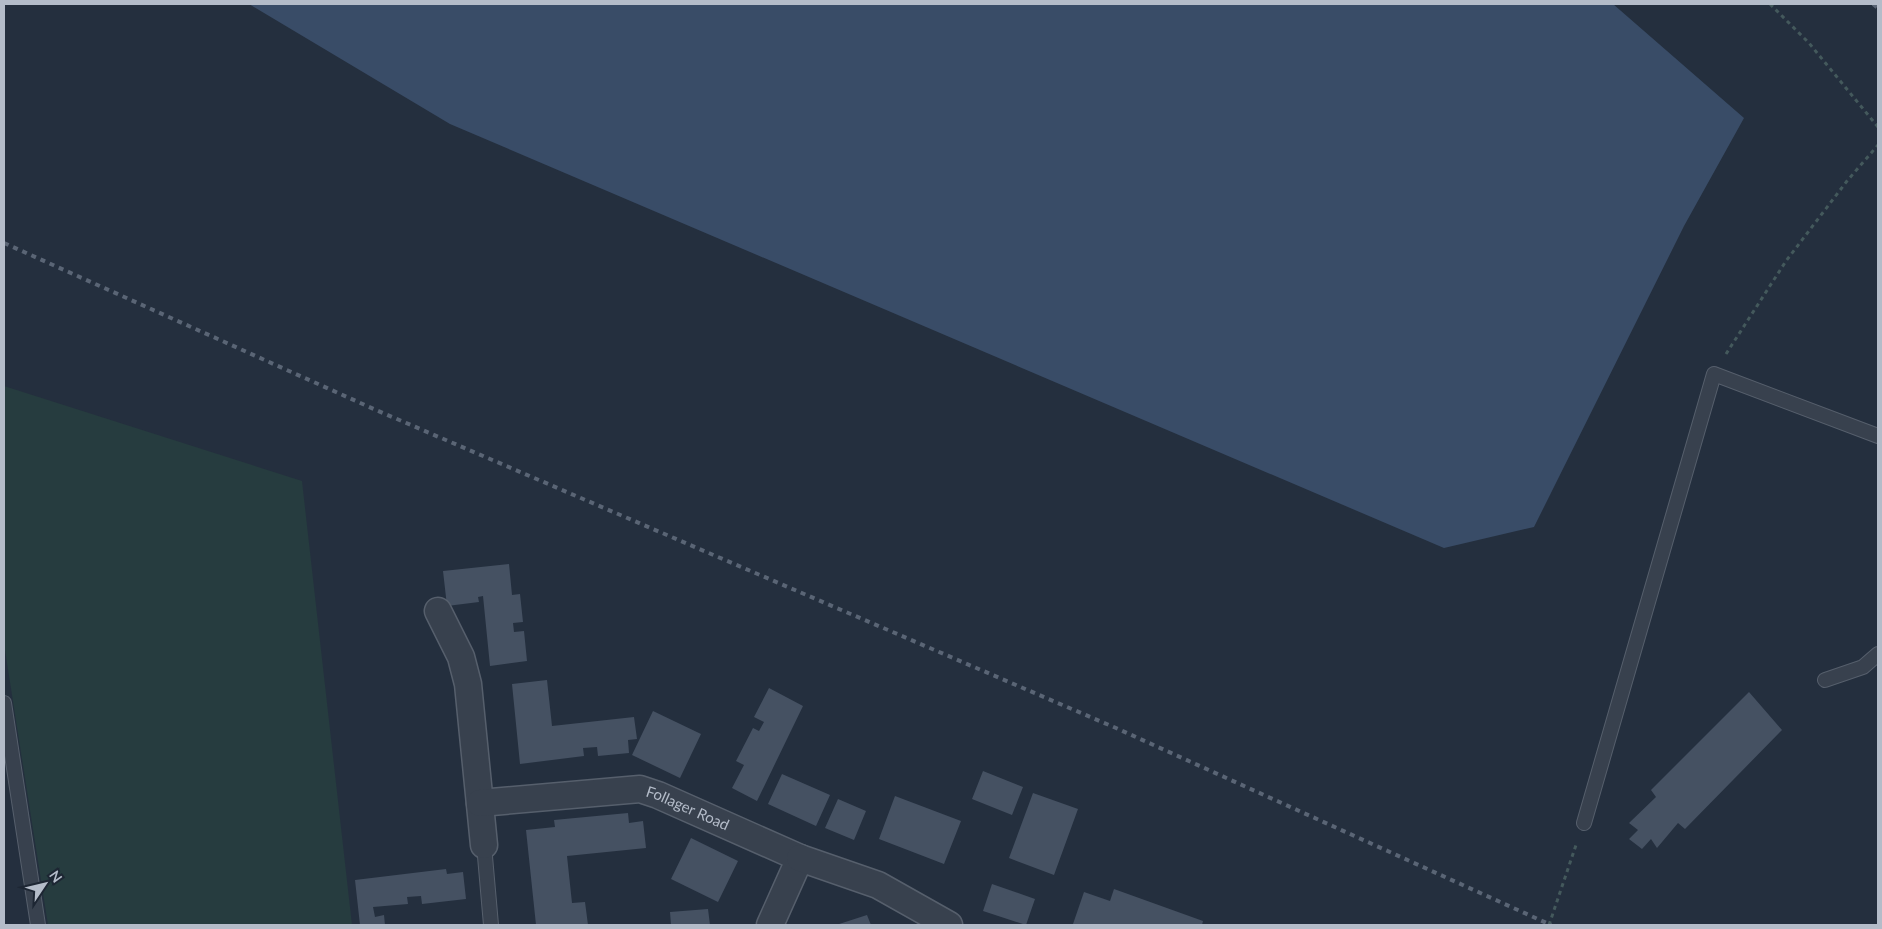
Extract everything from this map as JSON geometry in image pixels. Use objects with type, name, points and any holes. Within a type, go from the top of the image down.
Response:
[{"type":"street","points":[[438,611],[461,657],[468,684],[484,845]]},
{"type":"street","name":"Follager Road","points":[[480,803],[640,789],[658,795],[800,858],[878,885],[949,925]]},
{"type":"street","points":[[770,925],[800,858]]},
{"type":"lane","points":[[1584,823],[1714,374],[1878,436]]},
{"type":"lane","points":[[1825,680],[1863,667],[1878,654]]},
{"type":"lane","points":[[4,703],[38,925]]},
{"type":"lane","points":[[484,845],[491,925]]},
{"type":"path","points":[[1770,4],[1809,43],[1878,127]]},
{"type":"path","points":[[1714,374],[1786,261],[1847,181],[1878,145]]},
{"type":"path","points":[[1549,925],[1584,823]]},
{"type":"green space","points":[[4,386],[302,481],[352,925],[48,925],[4,644]]},
{"type":"water","points":[[249,4],[1613,4],[1744,118],[1684,226],[1534,527],[1444,548],[450,124]]},
{"type":"building","points":[[509,564],[512,595],[520,594],[523,622],[513,623],[514,632],[524,631],[527,661],[490,666],[483,596],[478,597],[479,602],[447,606],[443,571]]},
{"type":"building","points":[[547,680],[552,726],[634,717],[637,739],[628,740],[629,753],[598,756],[597,747],[583,748],[584,756],[520,764],[512,684]]},
{"type":"building","points":[[769,688],[803,706],[757,801],[732,788],[744,765],[736,761],[753,728],[759,731],[764,722],[754,717]]},
{"type":"building","points":[[1749,692],[1782,730],[1685,829],[1678,823],[1657,848],[1651,839],[1642,849],[1629,839],[1638,830],[1629,823],[1656,797],[1651,790]]},
{"type":"building","points":[[653,711],[701,734],[680,778],[632,755]]},
{"type":"building","points":[[983,771],[1023,787],[1012,815],[972,799]]},
{"type":"building","points":[[782,774],[830,795],[816,826],[768,804]]},
{"type":"building","points":[[1033,793],[1078,809],[1054,875],[1009,858]]},
{"type":"building","points":[[895,796],[961,821],[944,864],[879,839]]},
{"type":"building","points":[[838,799],[866,811],[854,840],[825,828]]},
{"type":"building","points":[[628,813],[629,823],[643,821],[646,848],[567,856],[572,903],[585,902],[588,925],[536,925],[526,830],[555,827],[554,820]]},
{"type":"building","points":[[691,838],[738,861],[718,902],[671,879]]},
{"type":"building","points":[[446,869],[447,874],[463,872],[466,899],[422,904],[421,896],[407,897],[408,904],[373,907],[375,917],[384,915],[385,925],[360,925],[355,880]]},
{"type":"building","points":[[992,884],[1035,899],[1026,925],[983,911]]},
{"type":"building","points":[[1114,889],[1203,921],[1202,925],[1073,924],[1084,892],[1110,901]]},
{"type":"building","points":[[708,909],[710,925],[671,925],[670,912]]},
{"type":"building","points":[[867,915],[871,925],[836,925]]},
{"type":"railway","points":[[1873,4],[1878,8]]},
{"type":"railway","points":[[4,243],[376,410],[1116,728],[1551,925]]}]
